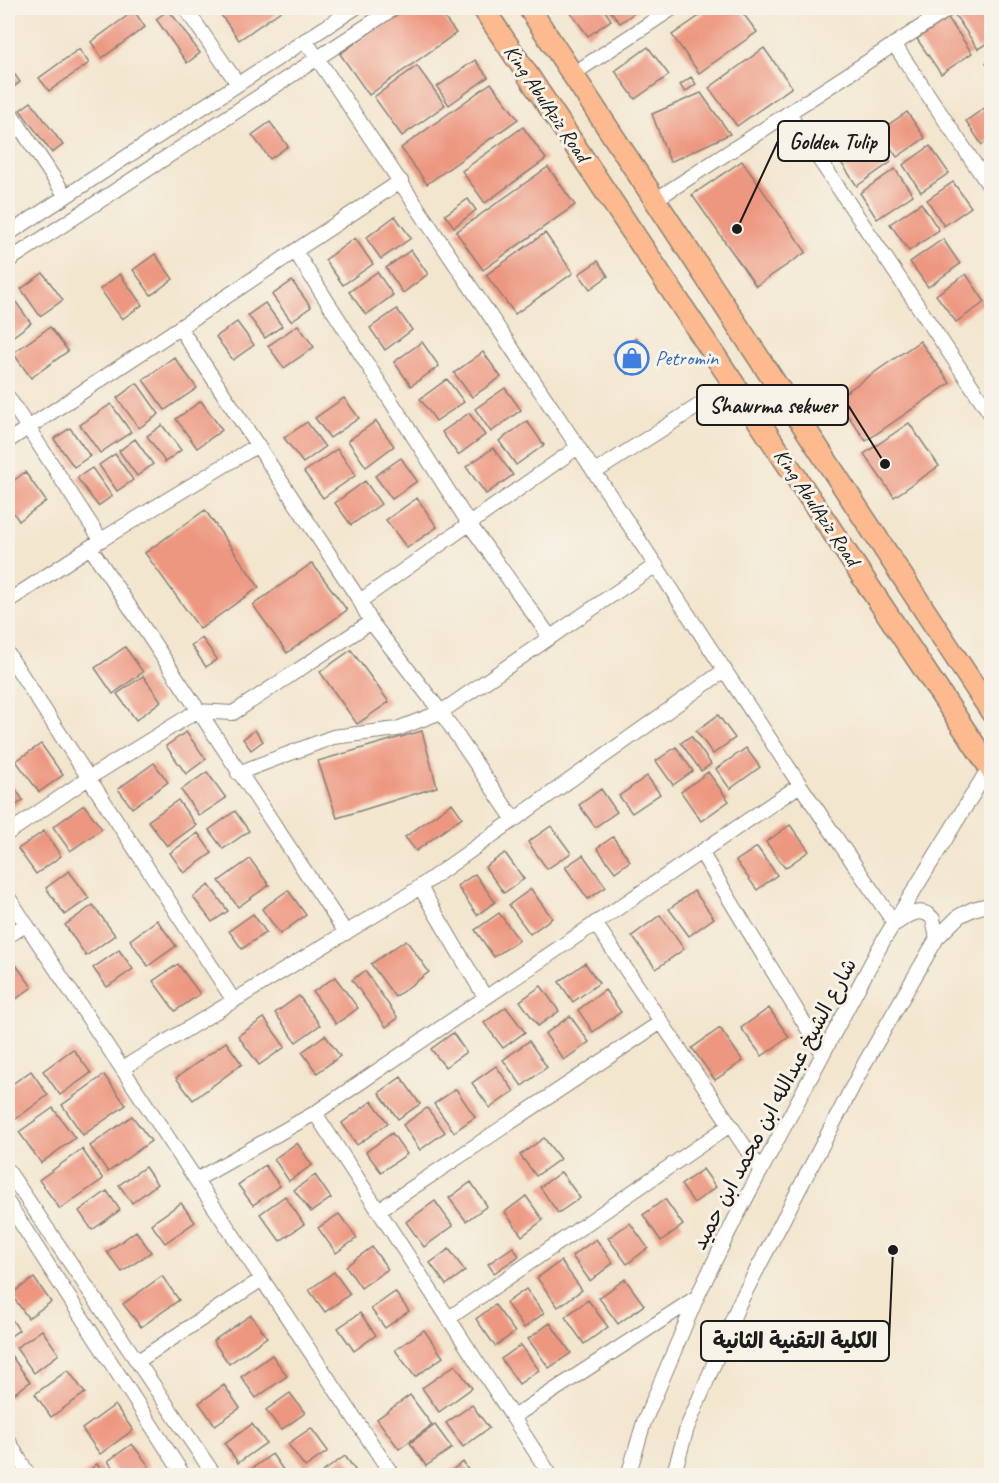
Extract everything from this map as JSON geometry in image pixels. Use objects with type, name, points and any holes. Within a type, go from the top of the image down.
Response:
[{"type":"highway","name":"King AbulAziz Road","points":[[483,8],[991,770]]},
{"type":"highway","name":"King AbulAziz Road","points":[[529,8],[992,713]]},
{"type":"street","points":[[185,8],[238,84]]},
{"type":"street","points":[[8,234],[355,8]]},
{"type":"street","points":[[8,261],[394,8]]},
{"type":"street","points":[[573,74],[673,8]]},
{"type":"street","points":[[656,200],[950,8]]},
{"type":"street","points":[[305,40],[318,56],[800,785],[895,924],[915,912],[923,913],[933,920],[937,938]]},
{"type":"street","points":[[894,44],[992,190]]},
{"type":"street","points":[[8,109],[65,195]]},
{"type":"street","points":[[788,113],[992,416]]},
{"type":"street","points":[[8,441],[401,181]]},
{"type":"street","points":[[295,251],[470,525],[550,637]]},
{"type":"street","points":[[180,328],[360,601],[370,622],[441,712],[514,820]]},
{"type":"street","points":[[595,472],[734,383]]},
{"type":"street","points":[[8,397],[197,711],[346,933]]},
{"type":"street","points":[[8,601],[258,445]]},
{"type":"street","points":[[360,601],[578,447]]},
{"type":"street","points":[[238,773],[333,737],[397,729],[441,712],[656,565]]},
{"type":"street","points":[[8,833],[87,779],[197,711],[232,713],[370,622]]},
{"type":"street","points":[[8,654],[87,779],[234,1001]]},
{"type":"street","points":[[123,1068],[420,887],[724,670]]},
{"type":"street","name":"شارع الشيخ عبدالله ابن محمد ابن حميد","points":[[628,1476],[644,1422],[697,1297],[761,1171],[883,941],[991,770]]},
{"type":"street","points":[[196,1180],[315,1113],[800,785]]},
{"type":"street","points":[[701,852],[823,1054]]},
{"type":"street","points":[[420,887],[485,997]]},
{"type":"street","points":[[8,897],[393,1476]]},
{"type":"street","points":[[673,1476],[687,1428],[739,1304],[866,1061],[937,938],[958,916],[992,904]]},
{"type":"street","points":[[595,923],[761,1171]]},
{"type":"street","points":[[8,936],[25,924]]},
{"type":"street","points":[[379,1210],[661,1022]]},
{"type":"street","points":[[315,1113],[551,1476]]},
{"type":"street","points":[[449,1318],[730,1125]]},
{"type":"street","points":[[8,1171],[215,1476]]},
{"type":"street","points":[[28,1203],[10,1211],[184,1476]]},
{"type":"street","points":[[138,1361],[262,1279]]},
{"type":"street","points":[[513,1417],[697,1297]]},
{"type":"street","points":[[8,1440],[29,1476]]},
{"type":"building","points":[[216,8],[285,8],[239,40]]},
{"type":"building","points":[[405,8],[437,8],[456,33],[369,95],[340,54]]},
{"type":"building","points":[[567,8],[603,8],[611,20],[588,36]]},
{"type":"building","points":[[608,8],[641,8],[620,23]]},
{"type":"building","points":[[711,8],[739,8],[757,32],[699,73],[672,35]]},
{"type":"building","points":[[965,8],[992,8],[992,40],[978,49],[955,15]]},
{"type":"building","points":[[169,10],[200,53],[187,63],[156,19]]},
{"type":"building","points":[[134,11],[145,27],[102,58],[91,42]]},
{"type":"building","points":[[948,18],[972,53],[941,74],[917,39]]},
{"type":"building","points":[[648,47],[669,75],[635,99],[615,71]]},
{"type":"building","points":[[764,48],[792,87],[737,126],[709,88]]},
{"type":"building","points":[[79,49],[89,63],[49,91],[39,78]]},
{"type":"building","points":[[992,59],[992,71],[986,63]]},
{"type":"building","points":[[475,60],[488,77],[449,105],[437,87]]},
{"type":"building","points":[[8,65],[20,82],[8,91]]},
{"type":"building","points":[[417,66],[445,105],[402,136],[374,97]]},
{"type":"building","points":[[691,77],[696,84],[685,92],[680,85]]},
{"type":"building","points":[[491,83],[518,119],[427,184],[401,148]]},
{"type":"building","points":[[701,93],[730,134],[670,162],[652,114]]},
{"type":"building","points":[[31,102],[63,145],[52,153],[20,110]]},
{"type":"building","points":[[992,103],[992,138],[982,145],[966,121]]},
{"type":"building","points":[[907,112],[925,138],[897,157],[879,131]]},
{"type":"building","points":[[270,122],[288,146],[270,159],[252,135]]},
{"type":"building","points":[[523,127],[546,159],[485,203],[462,171]]},
{"type":"building","points":[[872,135],[891,162],[857,186],[838,158]]},
{"type":"building","points":[[930,146],[949,173],[921,192],[903,165]]},
{"type":"building","points":[[742,161],[806,252],[756,286],[692,195]]},
{"type":"building","points":[[548,167],[575,205],[483,270],[456,232]]},
{"type":"building","points":[[895,169],[913,195],[877,219],[860,193]]},
{"type":"building","points":[[953,182],[971,207],[944,226],[927,200]]},
{"type":"building","points":[[468,199],[476,210],[454,227],[445,215]]},
{"type":"building","points":[[921,203],[939,230],[909,251],[890,224]]},
{"type":"building","points":[[395,216],[411,238],[381,259],[366,238]]},
{"type":"building","points":[[545,233],[573,273],[515,314],[486,275]]},
{"type":"building","points":[[355,238],[373,264],[343,285],[325,260]]},
{"type":"building","points":[[943,239],[960,264],[928,287],[910,262]]},
{"type":"building","points":[[411,250],[428,274],[403,293],[386,268]]},
{"type":"building","points":[[155,254],[173,279],[151,295],[133,270]]},
{"type":"building","points":[[598,261],[608,276],[590,289],[579,274]]},
{"type":"building","points":[[377,272],[393,295],[366,315],[349,292]]},
{"type":"building","points":[[43,273],[63,300],[40,316],[21,289]]},
{"type":"building","points":[[120,274],[142,305],[122,319],[100,289]]},
{"type":"building","points":[[966,274],[985,302],[956,322],[936,295]]},
{"type":"building","points":[[292,281],[311,307],[291,321],[272,295]]},
{"type":"building","points":[[8,291],[31,323],[8,340]]},
{"type":"building","points":[[265,303],[282,326],[265,338],[248,315]]},
{"type":"building","points":[[397,309],[412,330],[385,350],[370,328]]},
{"type":"building","points":[[237,322],[254,345],[233,360],[216,337]]},
{"type":"building","points":[[298,325],[314,347],[284,368],[268,346]]},
{"type":"building","points":[[50,327],[68,351],[31,378],[13,353]]},
{"type":"building","points":[[636,338],[650,358],[628,374],[613,354]]},
{"type":"building","points":[[920,341],[950,383],[866,441],[836,399]]},
{"type":"building","points":[[422,342],[439,366],[411,386],[394,362]]},
{"type":"building","points":[[483,352],[501,377],[472,397],[454,373]]},
{"type":"building","points":[[174,357],[197,388],[165,410],[143,380]]},
{"type":"building","points":[[447,379],[464,402],[436,421],[420,399]]},
{"type":"building","points":[[137,383],[159,414],[139,428],[117,398]]},
{"type":"building","points":[[505,388],[521,410],[491,432],[475,409]]},
{"type":"building","points":[[344,398],[359,418],[330,438],[315,418]]},
{"type":"building","points":[[201,401],[222,430],[197,448],[176,419]]},
{"type":"building","points":[[111,404],[131,432],[100,453],[80,425]]},
{"type":"building","points":[[469,413],[485,435],[458,455],[442,432]]},
{"type":"building","points":[[376,421],[394,446],[366,467],[348,441]]},
{"type":"building","points":[[527,421],[544,445],[516,465],[499,441]]},
{"type":"building","points":[[307,422],[325,447],[303,463],[284,438]]},
{"type":"building","points":[[909,423],[939,466],[894,497],[864,454]]},
{"type":"building","points":[[162,425],[181,450],[165,462],[147,436]]},
{"type":"building","points":[[70,428],[90,456],[74,467],[54,439]]},
{"type":"building","points":[[135,439],[153,464],[137,476],[119,451]]},
{"type":"building","points":[[493,448],[513,475],[486,494],[466,467]]},
{"type":"building","points":[[337,449],[356,475],[323,498],[304,472]]},
{"type":"building","points":[[115,454],[133,480],[117,491],[99,465]]},
{"type":"building","points":[[401,458],[417,481],[392,499],[375,476]]},
{"type":"building","points":[[92,468],[112,496],[98,506],[77,478]]},
{"type":"building","points":[[25,472],[46,501],[19,521],[8,505],[8,485]]},
{"type":"building","points":[[365,481],[381,504],[351,525],[335,503]]},
{"type":"building","points":[[417,498],[437,527],[407,548],[386,520]]},
{"type":"building","points":[[205,510],[259,587],[200,629],[145,553]]},
{"type":"building","points":[[312,563],[347,610],[287,653],[253,605]]},
{"type":"building","points":[[202,638],[217,659],[206,667],[191,645]]},
{"type":"building","points":[[125,647],[143,672],[113,694],[95,668]]},
{"type":"building","points":[[351,650],[389,702],[357,724],[320,672]]},
{"type":"building","points":[[143,676],[161,701],[136,720],[117,694]]},
{"type":"building","points":[[718,715],[735,738],[713,754],[696,731]]},
{"type":"building","points":[[255,730],[263,741],[251,750],[243,739]]},
{"type":"building","points":[[422,731],[437,787],[337,818],[318,761]]},
{"type":"building","points":[[186,732],[206,759],[186,774],[166,746]]},
{"type":"building","points":[[691,736],[711,764],[701,771],[681,743]]},
{"type":"building","points":[[41,744],[63,775],[39,792],[16,761]]},
{"type":"building","points":[[676,747],[693,771],[673,785],[656,761]]},
{"type":"building","points":[[746,748],[760,767],[730,789],[716,769]]},
{"type":"building","points":[[154,763],[168,782],[132,808],[118,789]]},
{"type":"building","points":[[207,772],[226,798],[199,816],[181,790]]},
{"type":"building","points":[[708,772],[729,801],[701,821],[681,792]]},
{"type":"building","points":[[647,776],[660,794],[632,813],[619,796]]},
{"type":"building","points":[[8,778],[23,800],[8,811]]},
{"type":"building","points":[[601,789],[617,812],[595,827],[579,805]]},
{"type":"building","points":[[178,800],[196,825],[167,846],[148,821]]},
{"type":"building","points":[[452,803],[462,817],[416,851],[405,837]]},
{"type":"building","points":[[84,805],[102,829],[70,851],[53,827]]},
{"type":"building","points":[[235,811],[249,831],[223,849],[209,830]]},
{"type":"building","points":[[790,825],[809,851],[785,868],[766,842]]},
{"type":"building","points":[[551,826],[571,853],[547,869],[528,842]]},
{"type":"building","points":[[44,831],[61,856],[36,874],[18,849]]},
{"type":"building","points":[[198,833],[212,853],[184,873],[170,853]]},
{"type":"building","points":[[613,837],[630,861],[615,872],[597,848]]},
{"type":"building","points":[[757,847],[777,875],[757,890],[736,861]]},
{"type":"building","points":[[505,853],[524,879],[504,893],[485,867]]},
{"type":"building","points":[[583,855],[606,887],[588,899],[565,867]]},
{"type":"building","points":[[250,859],[269,885],[238,907],[219,881]]},
{"type":"building","points":[[69,871],[89,898],[65,915],[46,888]]},
{"type":"building","points":[[475,874],[495,902],[477,915],[457,886]]},
{"type":"building","points":[[209,885],[228,911],[212,922],[193,897]]},
{"type":"building","points":[[531,889],[552,918],[530,934],[509,905]]},
{"type":"building","points":[[288,890],[306,915],[280,934],[262,909]]},
{"type":"building","points":[[694,891],[714,918],[689,936],[669,909]]},
{"type":"building","points":[[93,905],[115,935],[86,956],[65,925]]},
{"type":"building","points":[[499,913],[519,940],[494,957],[475,930]]},
{"type":"building","points":[[253,914],[266,932],[242,949],[229,931]]},
{"type":"building","points":[[660,915],[684,949],[656,969],[632,936]]},
{"type":"building","points":[[157,920],[176,946],[148,966],[130,940]]},
{"type":"building","points":[[406,940],[429,972],[395,997],[371,964]]},
{"type":"building","points":[[119,950],[133,969],[107,987],[93,968]]},
{"type":"building","points":[[13,961],[32,987],[8,1005],[8,965]]},
{"type":"building","points":[[585,963],[599,983],[573,1002],[559,982]]},
{"type":"building","points":[[178,964],[200,994],[175,1011],[153,981]]},
{"type":"building","points":[[365,971],[398,1018],[386,1027],[352,980]]},
{"type":"building","points":[[335,977],[358,1008],[336,1024],[313,992]]},
{"type":"building","points":[[541,986],[559,1011],[538,1026],[520,1001]]},
{"type":"building","points":[[605,990],[621,1012],[593,1032],[578,1010]]},
{"type":"building","points":[[299,996],[320,1025],[296,1042],[275,1013]]},
{"type":"building","points":[[506,1007],[525,1032],[503,1048],[484,1023]]},
{"type":"building","points":[[769,1008],[789,1037],[762,1056],[741,1028]]},
{"type":"building","points":[[570,1016],[589,1042],[564,1060],[545,1034]]},
{"type":"building","points":[[264,1018],[285,1047],[259,1065],[238,1036]]},
{"type":"building","points":[[720,1028],[743,1061],[715,1080],[692,1048]]},
{"type":"building","points":[[453,1033],[466,1052],[445,1067],[431,1049]]},
{"type":"building","points":[[325,1035],[340,1056],[317,1073],[302,1052]]},
{"type":"building","points":[[529,1041],[547,1067],[522,1086],[503,1060]]},
{"type":"building","points":[[226,1042],[242,1064],[193,1100],[176,1078]]},
{"type":"building","points":[[73,1049],[91,1073],[60,1095],[43,1071]]},
{"type":"building","points":[[496,1066],[514,1091],[490,1108],[472,1083]]},
{"type":"building","points":[[31,1071],[48,1095],[16,1119],[8,1107],[8,1087]]},
{"type":"building","points":[[104,1075],[126,1105],[83,1135],[62,1105]]},
{"type":"building","points":[[401,1077],[420,1104],[398,1119],[379,1093]]},
{"type":"building","points":[[456,1089],[475,1117],[454,1132],[434,1104]]},
{"type":"building","points":[[372,1101],[388,1123],[357,1145],[342,1123]]},
{"type":"building","points":[[53,1108],[75,1138],[41,1163],[19,1132]]},
{"type":"building","points":[[427,1108],[445,1132],[420,1150],[403,1125]]},
{"type":"building","points":[[132,1116],[151,1141],[108,1172],[90,1146]]},
{"type":"building","points":[[392,1133],[407,1154],[381,1172],[366,1152]]},
{"type":"building","points":[[544,1138],[560,1159],[536,1176],[520,1155]]},
{"type":"building","points":[[297,1143],[312,1165],[289,1181],[274,1159]]},
{"type":"building","points":[[82,1149],[103,1179],[60,1209],[39,1180]]},
{"type":"building","points":[[265,1165],[280,1186],[253,1205],[238,1185]]},
{"type":"building","points":[[145,1167],[157,1184],[132,1203],[119,1185]]},
{"type":"building","points":[[703,1169],[716,1187],[694,1203],[681,1185]]},
{"type":"building","points":[[561,1172],[580,1198],[558,1213],[540,1187]]},
{"type":"building","points":[[315,1175],[331,1198],[311,1212],[294,1190]]},
{"type":"building","points":[[471,1182],[487,1206],[466,1221],[449,1198]]},
{"type":"building","points":[[107,1191],[120,1210],[92,1230],[79,1211]]},
{"type":"building","points":[[285,1196],[304,1224],[280,1241],[260,1214]]},
{"type":"building","points":[[526,1196],[543,1220],[522,1236],[505,1212]]},
{"type":"building","points":[[665,1199],[683,1225],[661,1241],[643,1215]]},
{"type":"building","points":[[435,1201],[453,1226],[424,1247],[406,1222]]},
{"type":"building","points":[[181,1203],[195,1222],[165,1243],[151,1224]]},
{"type":"building","points":[[339,1214],[357,1238],[336,1253],[318,1228]]},
{"type":"building","points":[[630,1223],[648,1248],[627,1264],[608,1238]]},
{"type":"building","points":[[136,1231],[151,1252],[122,1272],[107,1252]]},
{"type":"building","points":[[596,1239],[613,1263],[590,1281],[572,1256]]},
{"type":"building","points":[[372,1247],[388,1269],[361,1288],[346,1266]]},
{"type":"building","points":[[513,1247],[519,1256],[494,1273],[488,1264]]},
{"type":"building","points":[[449,1249],[465,1271],[446,1285],[430,1263]]},
{"type":"building","points":[[561,1261],[582,1290],[558,1307],[537,1278]]},
{"type":"building","points":[[334,1272],[350,1294],[325,1312],[309,1290]]},
{"type":"building","points":[[162,1276],[179,1300],[141,1327],[123,1304]]},
{"type":"building","points":[[34,1278],[51,1302],[28,1318],[11,1294]]},
{"type":"building","points":[[625,1279],[644,1305],[618,1324],[599,1298]]},
{"type":"building","points":[[526,1289],[544,1313],[524,1328],[506,1303]]},
{"type":"building","points":[[395,1292],[409,1311],[385,1328],[371,1309]]},
{"type":"building","points":[[588,1300],[608,1327],[584,1344],[565,1317]]},
{"type":"building","points":[[495,1305],[515,1332],[495,1346],[476,1319]]},
{"type":"building","points":[[360,1313],[376,1335],[354,1351],[338,1328]]},
{"type":"building","points":[[8,1314],[19,1330],[8,1338]]},
{"type":"building","points":[[251,1315],[267,1337],[229,1364],[213,1341]]},
{"type":"building","points":[[550,1323],[571,1353],[549,1368],[528,1339]]},
{"type":"building","points":[[42,1330],[59,1354],[34,1373],[16,1348]]},
{"type":"building","points":[[424,1330],[443,1357],[415,1377],[395,1350]]},
{"type":"building","points":[[521,1345],[539,1370],[519,1384],[501,1359]]},
{"type":"building","points":[[8,1351],[30,1382],[8,1398]]},
{"type":"building","points":[[272,1355],[287,1376],[256,1398],[241,1377]]},
{"type":"building","points":[[455,1365],[472,1388],[439,1412],[422,1388]]},
{"type":"building","points":[[68,1370],[85,1393],[51,1417],[35,1394]]},
{"type":"building","points":[[224,1385],[240,1408],[215,1425],[199,1403]]},
{"type":"building","points":[[290,1393],[305,1413],[281,1430],[266,1410]]},
{"type":"building","points":[[410,1395],[432,1425],[399,1449],[377,1419]]},
{"type":"building","points":[[115,1405],[133,1430],[100,1454],[82,1429]]},
{"type":"building","points":[[472,1405],[489,1428],[463,1447],[446,1423]]},
{"type":"building","points":[[252,1424],[266,1443],[238,1463],[225,1444]]},
{"type":"building","points":[[435,1425],[452,1448],[426,1466],[410,1443]]},
{"type":"building","points":[[311,1428],[328,1451],[305,1467],[288,1444]]},
{"type":"building","points":[[132,1444],[149,1466],[136,1476],[118,1476],[108,1461]]},
{"type":"building","points":[[272,1454],[286,1474],[284,1476],[242,1476]]},
{"type":"building","points":[[345,1456],[358,1474],[356,1476],[317,1476]]},
{"type":"building","points":[[463,1462],[472,1476],[444,1476]]},
{"type":"building","points":[[97,1464],[105,1476],[82,1476]]},
{"type":"place","name":"Golden Tulip","points":[[737,229]]},
{"type":"place","name":"Petromin","points":[[632,358]]},
{"type":"place","name":"Shawrma sekwer","points":[[885,464]]},
{"type":"place","name":"الكلية التقنية الثانية","points":[[893,1250]]}]
